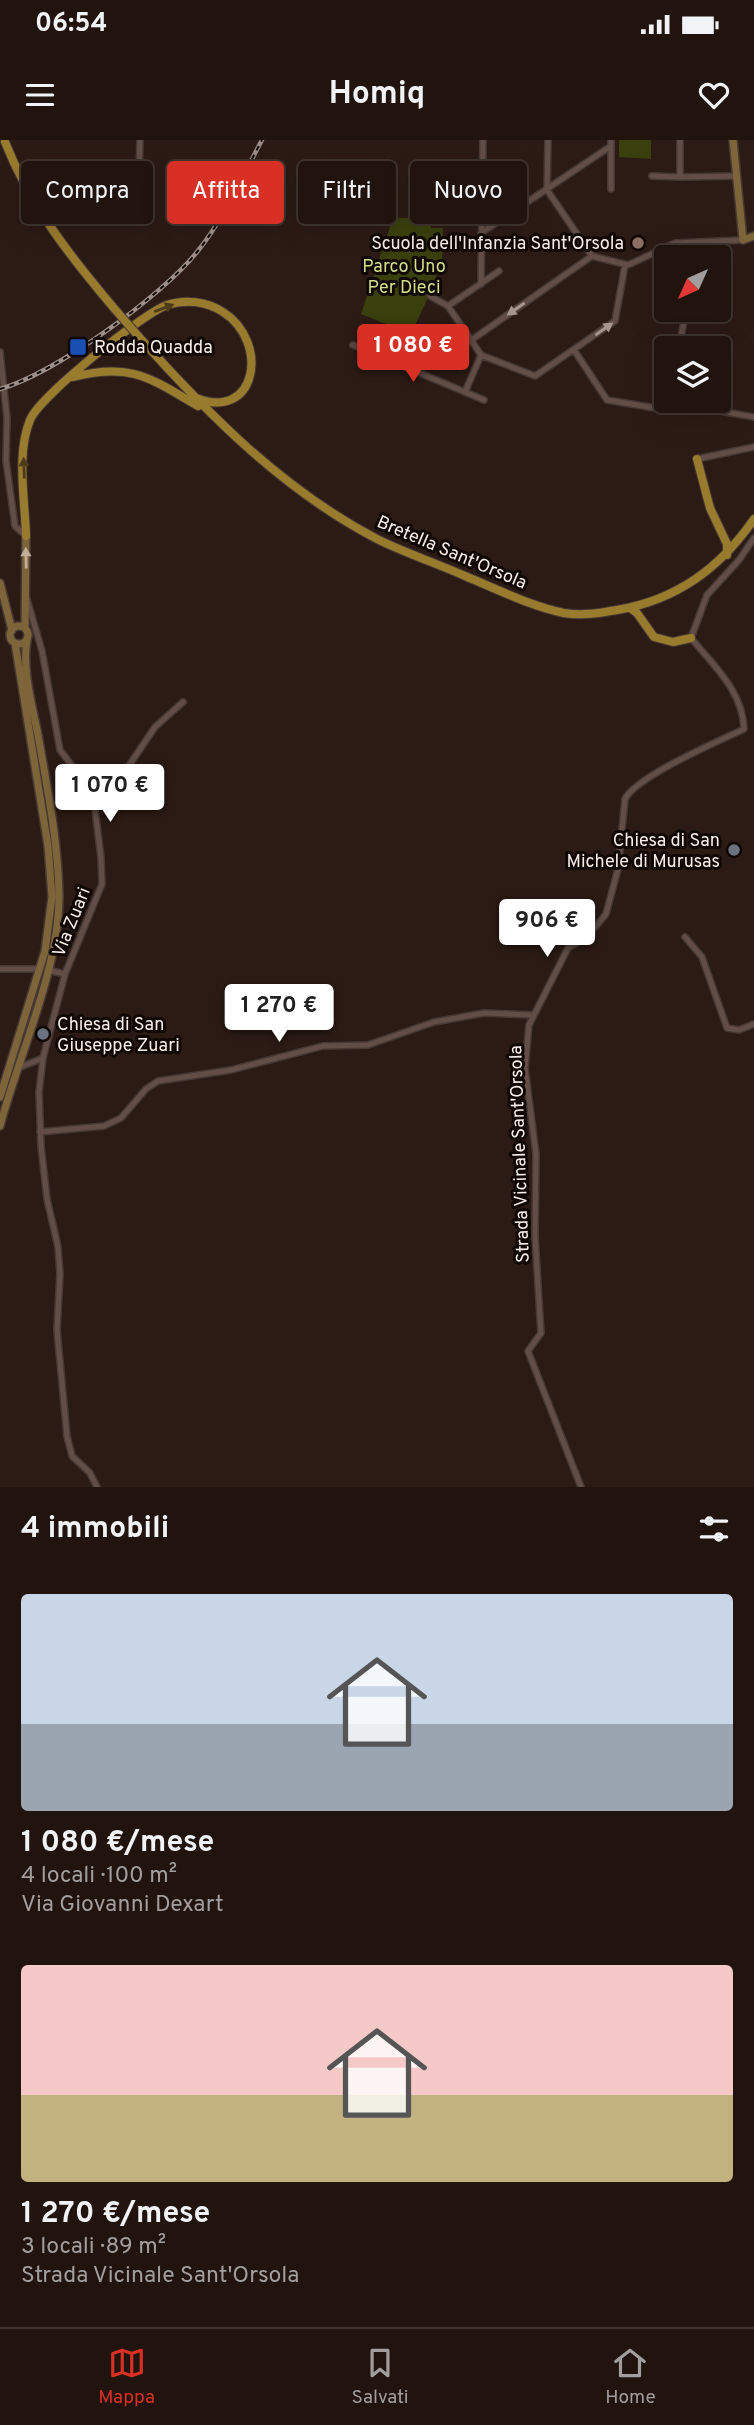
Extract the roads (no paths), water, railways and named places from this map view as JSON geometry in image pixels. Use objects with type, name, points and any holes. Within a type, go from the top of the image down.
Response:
[{"type":"main road","points":[[733,140],[743,240],[754,236]]},
{"type":"main road","points":[[0,153],[5,141]]},
{"type":"main road","name":"Bretella Sant'Orsola","points":[[5,141],[14,163],[51,230],[113,307],[193,397],[289,483],[344,519],[402,551],[538,605],[582,615],[647,604],[696,581],[727,555],[754,519]]},
{"type":"main road","name":"Bretella Sant'Orsola","points":[[0,153],[14,163]]},
{"type":"main road","points":[[0,1126],[57,923],[57,866],[27,675],[26,431],[40,404],[156,310],[172,304],[195,302],[215,307],[234,320],[249,339],[253,359],[246,387],[234,397],[214,402],[193,397]]},
{"type":"main road","points":[[71,378],[101,370],[131,371],[154,379],[207,411]]},
{"type":"main road","points":[[697,459],[710,508],[723,533],[727,555]]},
{"type":"main road","points":[[723,533],[733,537],[744,534]]},
{"type":"main road","points":[[0,583],[12,630],[10,638],[15,643],[51,874],[44,969],[2,1081],[0,1097]]},
{"type":"main road","points":[[643,624],[647,604]]},
{"type":"main road","points":[[630,608],[648,634],[673,642],[691,638]]},
{"type":"main road","points":[[12,630],[19,626],[25,628]]},
{"type":"main road","points":[[15,643],[27,640]]},
{"type":"street","points":[[139,161],[140,140]]},
{"type":"street","points":[[481,284],[484,140]]},
{"type":"street","points":[[548,140],[547,190],[592,256],[625,265],[675,243],[743,240]]},
{"type":"street","points":[[680,140],[680,177]]},
{"type":"street","points":[[481,233],[547,190],[611,143]]},
{"type":"street","points":[[611,143],[611,190]]},
{"type":"street","points":[[652,176],[737,176]]},
{"type":"street","points":[[470,341],[592,256]]},
{"type":"street","points":[[430,296],[448,306],[481,355],[536,376],[615,321],[625,265]]},
{"type":"street","points":[[448,306],[499,271]]},
{"type":"street","points":[[352,345],[484,400]]},
{"type":"street","points":[[574,350],[603,395],[612,402],[654,408]]},
{"type":"street","points":[[0,352],[7,418],[6,461],[15,526],[26,536]]},
{"type":"street","points":[[465,392],[481,355]]},
{"type":"street","points":[[731,413],[754,417]]},
{"type":"street","points":[[697,459],[754,447]]},
{"type":"street","points":[[0,467],[6,461]]},
{"type":"street","points":[[691,638],[706,594],[739,560],[754,538]]},
{"type":"street","name":"Via Zuari","points":[[27,599],[42,650],[60,750],[83,780],[94,801],[102,884],[65,974],[43,1058],[38,1092],[47,1199],[61,1274],[57,1330],[67,1436],[72,1456],[90,1472],[97,1487]]},
{"type":"street","name":"Strada Vicinale Sant'Orsola","points":[[581,1487],[528,1351],[541,1333],[535,1236],[536,1154],[525,1068],[528,1025],[568,948],[587,937],[606,914],[618,869],[625,799],[629,792],[649,777],[744,729],[744,718],[729,681],[691,638]]},
{"type":"street","points":[[83,780],[128,767],[155,727],[183,702]]},
{"type":"street","points":[[685,937],[702,957],[727,1028],[739,1030],[754,1024]]},
{"type":"street","points":[[0,969],[44,969],[65,974]]},
{"type":"street","points":[[40,1132],[104,1126],[121,1118],[146,1089],[158,1081],[231,1070],[323,1046],[368,1045],[434,1022],[484,1013],[533,1015]]},
{"type":"street","points":[[16,1069],[43,1058]]},
{"type":"railway","points":[[0,389],[23,381],[77,351],[134,311],[181,270],[216,226],[262,140]]},
{"type":"place","name":"Scuola dell'Infanzia Sant'Orsola","points":[[638,243]]},
{"type":"place","name":"Rodda Quadda","points":[[78,347]]},
{"type":"place","name":"Chiesa di San Michele di Murusas","points":[[734,850]]},
{"type":"place","name":"Chiesa di San Giuseppe Zuari","points":[[43,1034]]},
{"type":"park label","name":"Parco Uno Per Dieci","points":[[404,276]]}]
